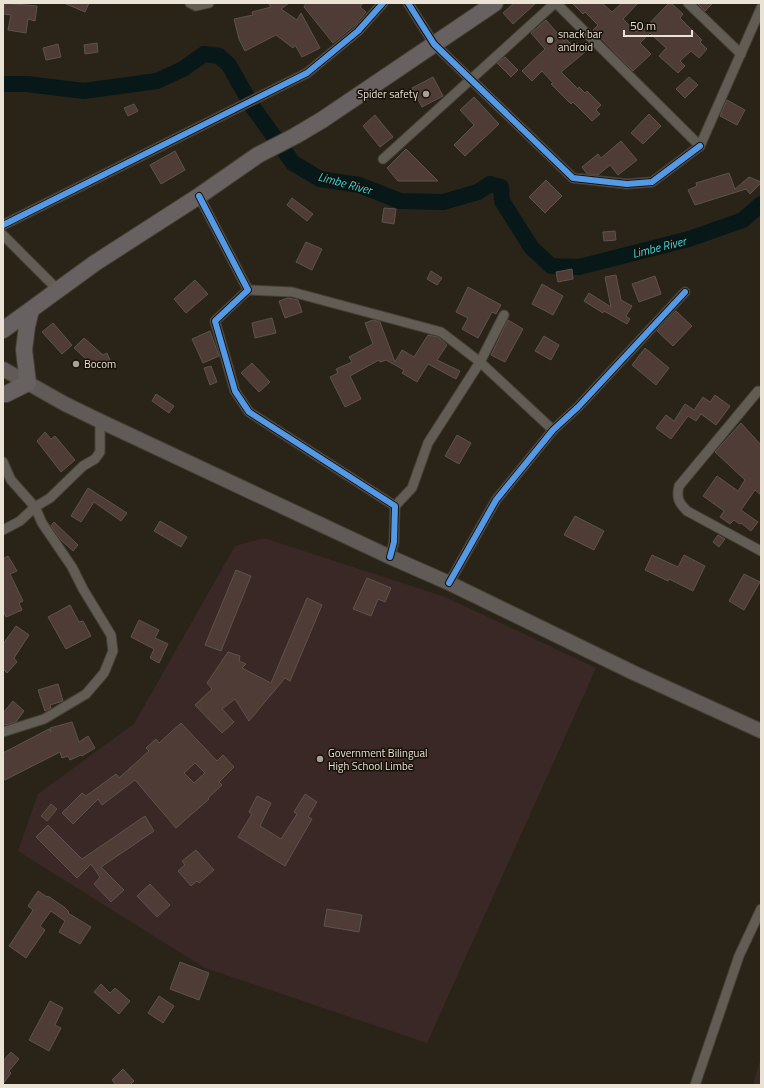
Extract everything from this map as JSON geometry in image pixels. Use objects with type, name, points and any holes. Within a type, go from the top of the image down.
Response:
[{"type":"highway","points":[[3,330],[95,262],[199,196],[258,155],[295,136],[495,3]]},
{"type":"highway","points":[[4,397],[28,383],[24,350],[31,310]]},
{"type":"main road","points":[[3,369],[65,404],[100,421],[390,557],[449,583],[634,673],[761,731]]},
{"type":"street","points":[[190,3],[196,6],[209,3]]},
{"type":"street","points":[[3,225],[307,74],[358,31],[383,3]]},
{"type":"street","points":[[408,3],[434,44],[566,172],[580,180],[627,184],[652,182],[700,146],[761,8]]},
{"type":"street","points":[[383,159],[472,80],[555,3],[700,146]]},
{"type":"street","points":[[688,3],[741,54]]},
{"type":"street","points":[[199,196],[248,290]]},
{"type":"street","points":[[3,235],[57,289]]},
{"type":"street","points":[[394,506],[249,412],[235,391],[215,321],[248,290],[292,292],[441,332],[480,362],[553,430]]},
{"type":"street","points":[[449,583],[496,500],[553,430],[578,407],[685,292]]},
{"type":"street","points":[[390,557],[394,542],[394,506],[412,488],[428,443],[480,362],[504,315]]},
{"type":"street","points":[[758,391],[679,486],[677,495],[679,504],[687,511],[761,550]]},
{"type":"street","points":[[3,530],[20,521],[35,507],[50,498],[83,466],[95,459],[100,452],[100,421]]},
{"type":"street","points":[[3,462],[11,480],[35,507],[42,523],[72,567],[83,589],[111,635],[113,651],[104,673],[86,694],[44,719],[3,732]]},
{"type":"street","points":[[695,1085],[739,956],[761,909]]},
{"type":"shaded area","name":"Government Bilingual High School Limbe","points":[[264,538],[445,597],[596,668],[427,1043],[205,968],[18,851],[38,794],[134,724],[235,546]]},
{"type":"shaded area","points":[[761,1057],[761,1085],[753,1085]]},
{"type":"building","points":[[4,3],[37,6],[35,21],[28,19],[26,33],[8,30],[11,15],[3,14]]},
{"type":"building","points":[[64,3],[89,3],[85,12]]},
{"type":"building","points":[[268,3],[289,3],[281,9],[297,20],[301,13],[320,48],[302,57],[295,45],[293,48],[276,35],[245,51],[239,39],[234,19],[253,15],[252,12],[271,7]]},
{"type":"building","points":[[306,3],[363,3],[360,7],[366,12],[355,25],[333,43],[304,7]]},
{"type":"building","points":[[514,3],[536,3],[513,24],[503,13]]},
{"type":"building","points":[[572,3],[602,3],[612,12],[622,3],[638,3],[623,19],[636,32],[641,27],[644,29],[669,3],[671,3],[683,14],[680,18],[702,40],[700,42],[707,49],[699,58],[691,51],[680,61],[685,66],[678,73],[659,56],[666,48],[650,33],[640,43],[651,54],[633,71],[593,30],[598,25],[585,12],[583,14]]},
{"type":"building","points":[[697,3],[713,3],[705,11]]},
{"type":"building","points":[[546,20],[564,41],[566,39],[573,46],[577,43],[585,52],[561,72],[578,89],[579,87],[585,93],[587,91],[601,105],[596,110],[600,114],[592,121],[573,102],[571,104],[551,84],[553,83],[542,71],[532,81],[522,71],[545,49],[531,33]]},
{"type":"building","points":[[97,43],[98,52],[85,54],[84,45]]},
{"type":"building","points":[[58,44],[61,57],[46,60],[43,48]]},
{"type":"building","points":[[505,57],[518,70],[511,77],[497,63]]},
{"type":"building","points":[[433,77],[443,96],[422,107],[412,88]]},
{"type":"building","points":[[689,77],[698,85],[685,98],[676,89]]},
{"type":"building","points":[[474,97],[499,124],[465,156],[454,145],[474,125],[460,110]]},
{"type":"building","points":[[727,100],[745,110],[737,125],[720,116]]},
{"type":"building","points":[[134,104],[138,111],[128,116],[124,108]]},
{"type":"building","points":[[649,114],[661,126],[643,144],[631,133]]},
{"type":"building","points":[[375,115],[393,137],[380,147],[363,126]]},
{"type":"building","points":[[621,141],[637,160],[618,175],[610,165],[598,175],[587,174],[582,167],[598,154],[601,158]]},
{"type":"building","points":[[406,149],[438,181],[398,181],[387,168]]},
{"type":"building","points":[[175,151],[185,170],[161,184],[150,165]]},
{"type":"building","points":[[729,173],[735,189],[749,177],[761,183],[750,194],[746,189],[695,205],[688,190],[697,186],[696,183]]},
{"type":"building","points":[[546,180],[562,196],[545,213],[529,197]]},
{"type":"building","points":[[292,198],[313,214],[307,221],[287,205]]},
{"type":"building","points":[[384,208],[396,209],[394,224],[382,222]]},
{"type":"building","points":[[615,231],[616,240],[604,241],[603,232]]},
{"type":"building","points":[[306,242],[322,249],[312,270],[296,262]]},
{"type":"building","points":[[572,269],[573,279],[558,282],[556,272]]},
{"type":"building","points":[[431,271],[442,278],[437,285],[427,279]]},
{"type":"building","points":[[616,275],[621,300],[632,306],[626,316],[630,319],[627,324],[604,311],[603,313],[584,301],[589,293],[611,307],[605,277]]},
{"type":"building","points":[[655,276],[661,294],[639,302],[632,284]]},
{"type":"building","points":[[195,280],[208,294],[186,313],[174,299]]},
{"type":"building","points":[[542,284],[563,296],[553,315],[532,304]]},
{"type":"building","points":[[468,287],[501,305],[496,314],[492,312],[478,338],[462,329],[468,318],[456,312]]},
{"type":"building","points":[[288,298],[298,300],[302,312],[285,318],[279,301]]},
{"type":"building","points":[[676,311],[692,326],[673,346],[657,331]]},
{"type":"building","points":[[272,318],[276,333],[255,338],[252,323]]},
{"type":"building","points":[[373,320],[380,322],[395,362],[402,350],[414,357],[428,335],[438,337],[447,345],[437,360],[460,371],[456,379],[428,364],[417,382],[402,373],[404,370],[386,360],[380,362],[379,360],[350,376],[361,399],[345,407],[330,377],[338,373],[336,369],[352,362],[349,357],[373,344],[365,323]]},
{"type":"building","points":[[508,320],[523,329],[505,362],[491,355]]},
{"type":"building","points":[[53,323],[72,345],[62,354],[42,332]]},
{"type":"building","points":[[210,331],[219,356],[203,363],[192,339]]},
{"type":"building","points":[[544,336],[559,345],[551,360],[535,351]]},
{"type":"building","points":[[84,338],[103,355],[107,353],[110,360],[89,368],[85,358],[74,348]]},
{"type":"building","points":[[645,348],[669,368],[656,385],[632,365]]},
{"type":"building","points":[[252,363],[270,382],[259,392],[241,373]]},
{"type":"building","points":[[211,366],[217,382],[210,385],[204,368]]},
{"type":"building","points":[[156,394],[174,406],[169,413],[152,401]]},
{"type":"building","points":[[715,395],[730,406],[716,425],[701,414],[696,421],[688,416],[671,439],[656,428],[666,415],[674,421],[685,404],[694,410],[703,397],[710,402]]},
{"type":"building","points":[[741,423],[761,445],[761,495],[755,490],[741,510],[758,522],[751,531],[741,523],[740,524],[734,520],[730,524],[720,517],[724,511],[703,496],[717,476],[738,491],[745,480],[715,452]]},
{"type":"building","points":[[45,432],[51,439],[55,436],[75,460],[61,472],[37,441]]},
{"type":"building","points":[[457,435],[471,443],[459,464],[445,456]]},
{"type":"building","points":[[88,488],[127,513],[121,521],[94,502],[81,522],[71,516]]},
{"type":"building","points":[[575,516],[604,531],[594,550],[564,535]]},
{"type":"building","points":[[160,521],[187,537],[181,547],[154,531]]},
{"type":"building","points":[[54,522],[78,545],[73,551],[61,540],[51,526]]},
{"type":"building","points":[[718,535],[725,539],[719,547],[713,542]]},
{"type":"building","points":[[652,555],[678,567],[684,555],[705,566],[693,591],[669,579],[668,581],[645,570]]},
{"type":"building","points":[[8,556],[17,571],[10,574],[23,601],[19,603],[22,610],[6,617],[3,610],[3,559]]},
{"type":"building","points":[[236,570],[251,576],[221,651],[205,645]]},
{"type":"building","points":[[744,574],[760,582],[744,610],[729,601]]},
{"type":"building","points":[[367,578],[391,588],[385,602],[378,599],[371,616],[353,609]]},
{"type":"building","points":[[307,598],[322,605],[290,681],[285,678],[249,721],[235,699],[222,709],[234,722],[222,733],[195,705],[212,689],[207,683],[228,652],[240,656],[239,661],[246,664],[242,668],[271,683]]},
{"type":"building","points":[[70,605],[79,622],[83,621],[91,636],[66,649],[48,617]]},
{"type":"building","points":[[139,620],[159,630],[155,638],[168,644],[159,663],[150,658],[154,649],[131,637]]},
{"type":"building","points":[[16,626],[29,635],[14,658],[17,662],[7,673],[3,669],[3,644]]},
{"type":"building","points":[[58,684],[63,701],[50,705],[51,708],[45,711],[38,690]]},
{"type":"building","points":[[13,701],[24,711],[16,722],[5,725],[3,724],[3,713]]},
{"type":"building","points":[[72,722],[79,742],[88,736],[95,748],[82,756],[81,755],[70,760],[68,756],[62,758],[60,752],[5,780],[3,776],[3,753],[49,729],[51,732],[50,728]]},
{"type":"building","points":[[181,723],[217,761],[223,755],[234,767],[219,782],[222,785],[208,798],[209,799],[176,828],[135,780],[102,805],[98,799],[73,824],[62,813],[82,793],[86,796],[116,774],[119,778],[149,751],[146,748],[156,739],[159,743]],"holes":[[[195,763],[205,773],[194,783],[184,773]]]},
{"type":"building","points":[[305,794],[317,802],[308,817],[312,819],[285,866],[238,837],[252,814],[249,812],[257,796],[271,803],[260,826],[281,839],[297,814],[294,812]]},
{"type":"building","points":[[51,804],[57,809],[47,821],[41,816]]},
{"type":"building","points":[[145,816],[154,831],[101,867],[124,890],[111,902],[94,884],[100,877],[91,864],[77,878],[36,837],[48,825],[82,859]]},
{"type":"building","points":[[196,850],[214,870],[199,883],[197,881],[191,886],[178,871],[185,865],[182,861]]},
{"type":"building","points":[[150,884],[170,905],[157,917],[137,896]]},
{"type":"building","points":[[38,891],[47,897],[48,896],[64,907],[69,912],[68,913],[91,927],[80,944],[59,932],[65,921],[51,911],[40,926],[45,930],[26,958],[9,946],[33,910],[28,906]]},
{"type":"building","points":[[327,909],[362,915],[359,932],[324,926]]},
{"type":"building","points":[[180,962],[209,973],[199,1000],[170,989]]},
{"type":"building","points":[[101,984],[110,993],[115,988],[130,1001],[119,1014],[94,992]]},
{"type":"building","points":[[159,996],[174,1006],[163,1023],[148,1013]]},
{"type":"building","points":[[50,1001],[63,1008],[55,1025],[61,1028],[49,1051],[29,1040]]},
{"type":"building","points":[[11,1052],[19,1059],[9,1071],[11,1073],[3,1084],[3,1061]]},
{"type":"building","points":[[123,1069],[134,1081],[130,1085],[116,1085],[112,1080]]},
{"type":"waterway","name":"Limbe River","points":[[3,84],[27,84],[84,91],[157,81],[183,69],[204,54],[219,56],[229,65],[252,106],[293,163],[320,179],[359,185],[400,201],[443,202],[478,192],[490,184],[501,187],[502,201],[531,247],[551,266],[579,267],[689,239],[743,220],[761,204]]},
{"type":"cycle path","points":[[3,225],[307,73],[358,31],[383,3]]},
{"type":"cycle path","points":[[408,3],[434,44],[573,178],[627,184],[652,182],[700,146]]},
{"type":"cycle path","points":[[199,196],[248,290],[215,321],[235,391],[249,412],[395,506],[394,542],[390,557]]},
{"type":"cycle path","points":[[449,583],[496,500],[553,430],[578,407],[685,292]]},
{"type":"place","name":"snack bar android","points":[[550,40]]},
{"type":"place","name":"Spider safety","points":[[426,94]]},
{"type":"place","name":"Bocom","points":[[76,364]]},
{"type":"place","name":"Government Bilingual High School Limbe","points":[[320,759]]}]
